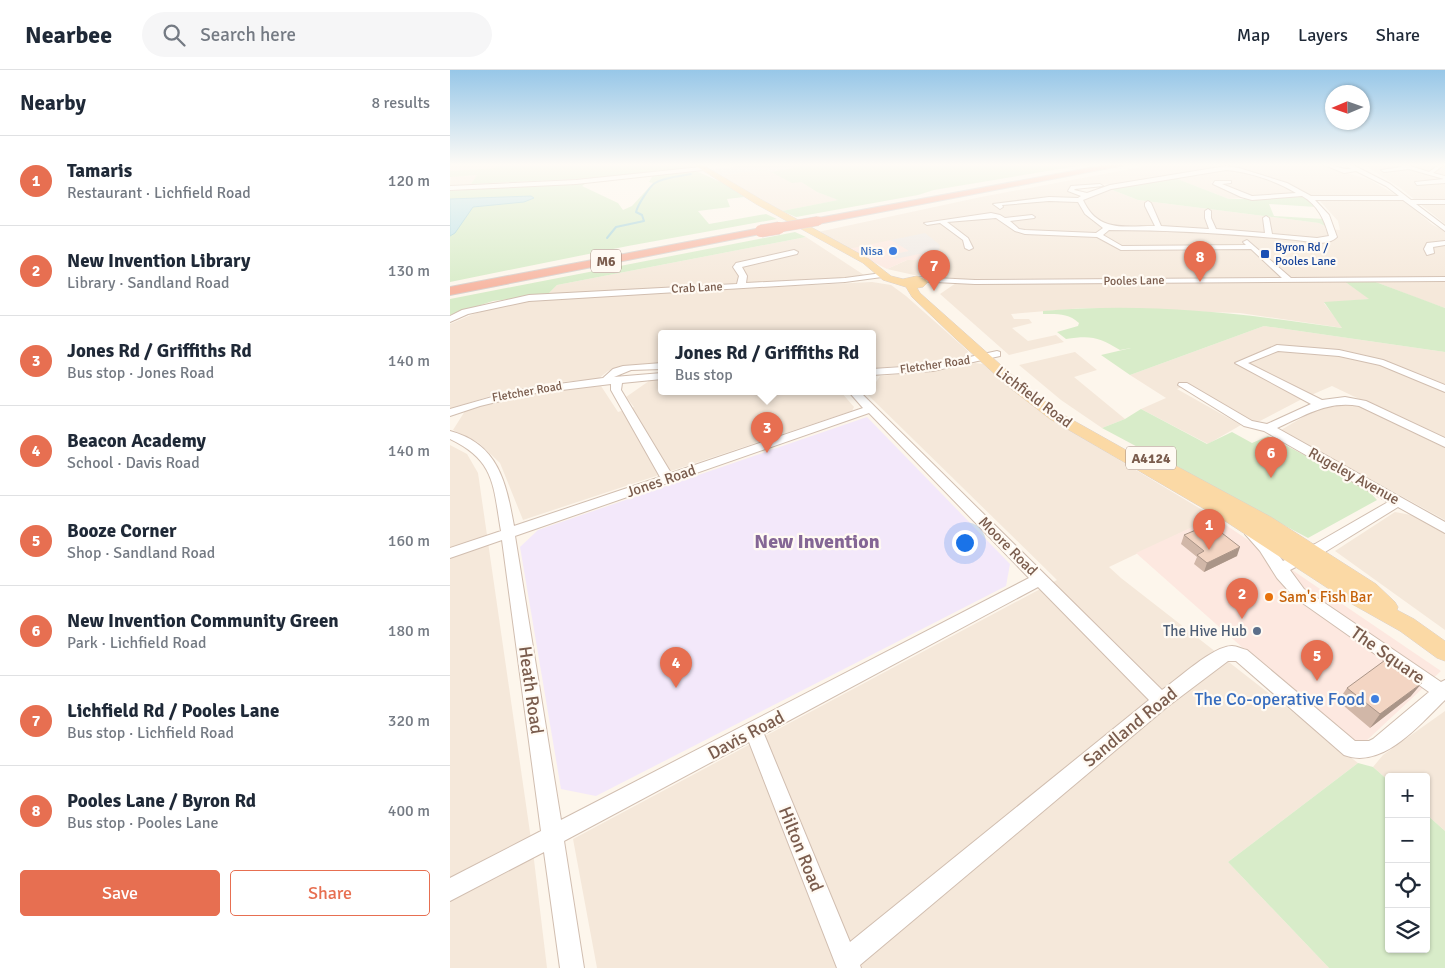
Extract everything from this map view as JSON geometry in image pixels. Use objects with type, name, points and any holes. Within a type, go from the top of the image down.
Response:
[{"type":"highway","name":"M6","points":[[814,219],[883,206]]},
{"type":"highway","name":"M6","points":[[450,286],[888,206]]},
{"type":"highway","name":"M6","points":[[450,291],[759,229]]},
{"type":"main road","points":[[768,206],[866,261],[882,275],[915,282]]},
{"type":"main road","name":"Lichfield Road","points":[[915,282],[990,356],[1015,385],[1055,416],[1231,517],[1369,589],[1407,625],[1445,652]]},
{"type":"main road","name":"Lichfield Road","points":[[990,356],[1076,417],[1231,501],[1305,555]]},
{"type":"street","points":[[1088,206],[1098,223],[1107,228],[1213,230],[1316,240],[1332,239],[1329,220],[1318,206]]},
{"type":"street","points":[[1148,206],[1159,228]]},
{"type":"street","points":[[1415,206],[1431,220],[1445,229]]},
{"type":"street","points":[[1208,211],[1208,218],[1213,230]]},
{"type":"street","points":[[926,223],[998,216],[1017,230],[1025,232],[1098,235],[1112,245],[1121,248],[1252,248]]},
{"type":"street","points":[[1004,220],[1032,217]]},
{"type":"street","points":[[1266,218],[1269,235]]},
{"type":"street","points":[[942,222],[966,239],[969,248]]},
{"type":"street","points":[[1098,235],[1107,228]]},
{"type":"street","points":[[1235,232],[1288,279]]},
{"type":"street","points":[[1439,252],[1430,252],[1428,247],[1445,243]]},
{"type":"street","points":[[741,286],[743,276],[737,267],[739,265],[789,254]]},
{"type":"street","name":"Crab Lane","points":[[450,319],[465,312],[512,300],[529,298],[845,280],[882,275]]},
{"type":"street","name":"Pooles Lane","points":[[915,282],[943,280],[1445,279]]},
{"type":"street","points":[[1320,404],[1240,362],[1278,348],[1339,353],[1384,363],[1445,389]]},
{"type":"street","name":"Fletcher Road","points":[[876,372],[933,368],[990,356]]},
{"type":"street","name":"Fletcher Road","points":[[612,380],[609,375],[620,369],[658,366]]},
{"type":"street","name":"Fletcher Road","points":[[450,413],[491,398],[520,391],[551,386],[658,376]]},
{"type":"street","points":[[612,380],[668,479]]},
{"type":"street","name":"Rugeley Avenue","points":[[1183,385],[1248,424],[1268,428],[1445,528]]},
{"type":"street","name":"Moore Road","points":[[857,395],[1161,701]]},
{"type":"street","points":[[1268,428],[1320,404],[1345,400],[1362,403],[1445,443]]},
{"type":"street","name":"Jones Road","points":[[450,553],[871,409]]},
{"type":"street","name":"Heath Road","points":[[450,435],[465,441],[492,465],[497,476],[508,533],[572,968]]},
{"type":"street","points":[[1282,574],[1283,567],[1399,501]]},
{"type":"street","name":"The Square","points":[[1231,517],[1258,539],[1282,574],[1299,592],[1443,690]]},
{"type":"street","name":"Davis Road","points":[[450,890],[1040,579]]},
{"type":"street","name":"Sandland Road","points":[[848,965],[1161,701],[1223,655],[1231,652],[1241,655],[1352,749],[1376,748],[1443,690]]},
{"type":"street","name":"Hilton Road","points":[[754,731],[848,965]]},
{"type":"shaded area","points":[[773,206],[808,206],[782,211]]},
{"type":"shaded area","points":[[940,206],[1081,206],[1092,220],[1099,220],[1087,206],[1184,206],[1319,223],[1325,226],[1325,229],[1340,230],[1338,221],[1324,206],[1410,206],[1433,225],[1445,231],[1445,277],[954,279],[914,275],[887,269],[907,260],[933,260],[848,249],[818,232]]},
{"type":"shaded area","points":[[1423,206],[1445,206],[1445,224]]},
{"type":"shaded area","points":[[925,233],[940,245],[939,250],[895,259],[889,255],[909,251],[891,240]]},
{"type":"shaded area","points":[[806,237],[864,275],[847,279],[547,295],[557,285]]},
{"type":"shaded area","points":[[891,240],[910,251],[939,250],[933,260],[907,260],[887,269],[848,249]]},
{"type":"shaded area","points":[[1344,281],[1370,299],[1324,303],[1343,328],[1240,313],[1083,308],[1011,314],[1014,319],[1029,319],[1032,323],[1012,328],[1028,341],[1056,335],[1064,342],[1009,355],[940,294],[956,283],[1109,284]]},
{"type":"shaded area","points":[[1373,281],[1445,281],[1445,308],[1425,301]]},
{"type":"shaded area","points":[[872,282],[891,285],[968,351],[963,358],[947,362],[876,368],[876,330],[658,330],[658,364],[619,368],[608,371],[598,379],[549,383],[506,391],[450,409],[450,324],[496,307],[536,299]]},
{"type":"shaded area","points":[[1264,326],[1445,352],[1445,440],[1332,386],[1258,422],[1251,421],[1188,385],[1177,389],[1241,425],[1208,444],[1141,409],[1166,398],[1130,375]]},
{"type":"shaded area","points":[[1075,352],[1097,370],[1074,377],[1125,419],[1102,428],[1061,400],[1019,365]]},
{"type":"shaded area","points":[[975,363],[983,364],[1016,393],[1071,431],[1214,517],[1109,567],[1358,763],[1228,862],[1329,968],[597,968],[573,839],[1057,580],[868,395],[876,395],[876,382],[880,376],[944,370]]},
{"type":"shaded area","points":[[658,380],[658,395],[844,395],[854,407],[852,411],[523,520],[500,463],[479,443],[453,430],[465,411],[469,409],[491,401],[537,392],[601,386],[618,412],[634,407],[626,397],[649,381]]},
{"type":"shaded area","points":[[1347,404],[1363,408],[1445,448],[1445,520],[1281,430],[1320,407]]},
{"type":"shaded area","points":[[867,417],[1010,564],[1006,586],[596,796],[561,789],[520,547],[538,530]]},
{"type":"shaded area","points":[[450,445],[467,454],[478,473],[534,860],[547,968],[450,968]]},
{"type":"shaded area","points":[[1395,512],[1411,515],[1445,533],[1445,630],[1335,551]]},
{"type":"shaded area","points":[[1214,517],[1441,671],[1364,743],[1341,735],[1136,553]]},
{"type":"shaded area","points":[[1445,711],[1445,831],[1430,818],[1430,773],[1385,773],[1385,778],[1373,767],[1383,755]]},
{"type":"green space","points":[[450,206],[620,206],[623,210],[632,206],[730,206],[698,211],[709,224],[766,214],[777,219],[628,246],[450,282]]},
{"type":"green space","points":[[808,206],[858,206],[796,217],[782,211]]},
{"type":"green space","points":[[1184,206],[1270,206],[1274,216],[1324,219],[1325,226],[1319,223]]},
{"type":"green space","points":[[795,232],[806,237],[557,285],[547,295],[493,301],[450,315],[450,299]]},
{"type":"green space","points":[[1344,281],[1373,281],[1445,308],[1445,352],[1264,326],[1130,375],[1101,355],[1131,348],[1120,350],[1106,342],[1089,337],[1066,339],[1057,332],[1078,326],[1079,323],[1067,316],[1043,314],[1043,311],[1156,308],[1193,310],[1342,328],[1324,302],[1369,299]]},
{"type":"green space","points":[[1141,409],[1207,444],[1232,432],[1252,443],[1268,436],[1365,487],[1377,500],[1308,538],[1102,428],[1125,419]]},
{"type":"green space","points":[[1358,763],[1373,767],[1385,778],[1385,953],[1430,953],[1430,818],[1445,831],[1445,968],[1329,968],[1228,862]]},
{"type":"water","points":[[450,206],[484,206],[473,207],[455,233],[450,236]]},
{"type":"building","points":[[1203,527],[1212,533],[1218,530],[1240,547],[1207,563],[1197,555],[1204,551],[1184,535]]},
{"type":"building","points":[[1388,658],[1422,683],[1380,714],[1347,688]]},
{"type":"waterway","points":[[607,238],[616,227],[644,221],[642,215],[636,212],[639,206]]},
{"type":"place","name":"Nisa","points":[[893,251]]},
{"type":"place","name":"Byron Rd / Pooles Lane","points":[[1265,254]]},
{"type":"place","name":"Pooles Lane / Byron Rd","points":[[1200,282]]},
{"type":"place","name":"Lichfield Rd / Pooles Lane","points":[[934,291]]},
{"type":"place","name":"Jones Rd / Griffiths Rd","points":[[767,453]]},
{"type":"place","name":"New Invention Community Green","points":[[1271,478]]},
{"type":"place","name":"Tamaris","points":[[1209,550]]},
{"type":"place","name":"Sam's Fish Bar","points":[[1269,597]]},
{"type":"place","name":"New Invention Library","points":[[1242,619]]},
{"type":"place","name":"The Hive Hub","points":[[1257,631]]},
{"type":"place","name":"Booze Corner","points":[[1317,681]]},
{"type":"place","name":"Beacon Academy","points":[[676,688]]},
{"type":"place","name":"The Co-operative Food","points":[[1375,699]]},
{"type":"district","name":"New Invention","points":[[817,541]]}]
